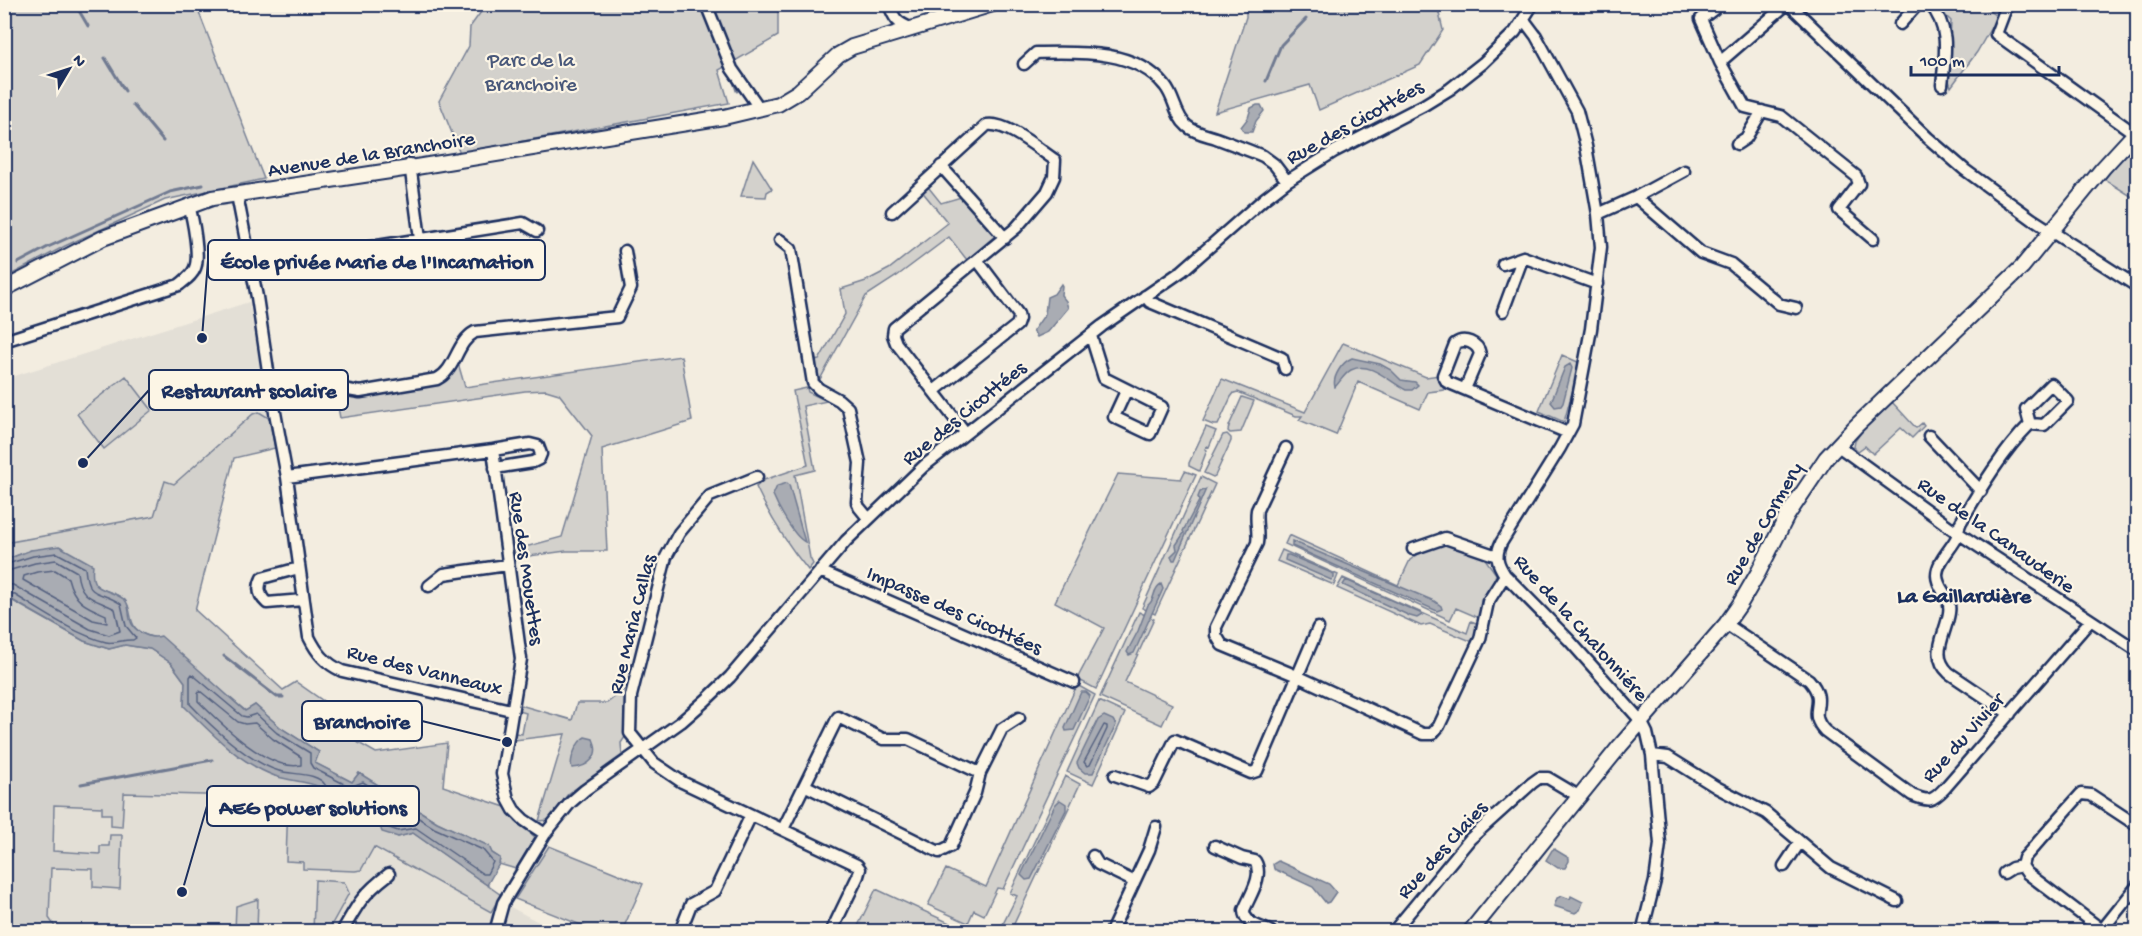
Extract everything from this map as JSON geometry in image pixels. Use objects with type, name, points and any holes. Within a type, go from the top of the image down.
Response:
[{"type":"main road","name":"Avenue de la Branchoire","points":[[4,289],[103,237],[212,198],[724,117],[760,109],[789,99],[838,56],[852,47],[993,4]]},
{"type":"main road","name":"Rue de Cormery","points":[[1470,932],[1641,722],[1726,624],[1740,604],[1787,516],[1826,458],[2022,267],[2136,131]]},
{"type":"street","points":[[706,4],[732,69],[760,109]]},
{"type":"street","points":[[890,4],[894,19],[911,28]]},
{"type":"street","name":"Rue des Cicottées","points":[[495,932],[503,903],[545,834],[564,810],[585,790],[681,722],[730,677],[868,518],[924,466],[1091,336],[1182,271],[1265,198],[1287,182],[1335,151],[1450,89],[1499,47],[1524,20],[1533,4]]},
{"type":"street","points":[[1720,62],[1788,4],[1965,170],[2051,232],[2138,288]]},
{"type":"street","points":[[1899,24],[1918,4]]},
{"type":"street","points":[[1930,4],[1943,23],[1945,36],[1942,85]]},
{"type":"street","points":[[2007,5],[1996,34],[2136,131]]},
{"type":"street","points":[[1714,9],[1701,19],[1720,62],[1745,107],[1781,116],[1856,176],[1859,184],[1839,210],[1872,238]]},
{"type":"street","name":"Rue de la Chalonniére","points":[[1524,20],[1536,36],[1577,111],[1586,146],[1598,214],[1601,247],[1576,410],[1568,433],[1502,543],[1497,556],[1498,564],[1505,575],[1569,639],[1641,722]]},
{"type":"street","points":[[1024,64],[1036,53],[1080,53],[1112,57],[1136,65],[1155,75],[1165,85],[1171,94],[1179,117],[1188,127],[1263,156],[1274,164],[1287,182]]},
{"type":"street","points":[[1737,144],[1746,138],[1762,111]]},
{"type":"street","points":[[892,212],[987,124],[1013,132],[1055,160],[1054,177],[1047,192],[1005,238],[894,328],[893,335],[896,343],[966,432]]},
{"type":"street","points":[[410,166],[420,239]]},
{"type":"street","points":[[941,166],[1005,238]]},
{"type":"street","points":[[1598,214],[1684,171]]},
{"type":"street","name":"Rue des Vanneaux","points":[[237,195],[257,297],[287,477],[309,637],[315,650],[331,666],[370,678],[511,710]]},
{"type":"street","points":[[1636,197],[1701,253],[1731,264],[1779,304],[1796,308]]},
{"type":"street","points":[[4,341],[179,285],[190,277],[196,267],[197,256],[189,206]]},
{"type":"street","points":[[310,265],[320,255],[523,223],[537,231]]},
{"type":"street","points":[[780,240],[791,249],[813,383],[848,408],[860,463],[857,502],[868,518]]},
{"type":"street","points":[[271,391],[319,385],[360,392],[437,379],[445,375],[465,340],[475,332],[617,317],[631,288],[625,251]]},
{"type":"street","points":[[1503,311],[1523,257]]},
{"type":"street","points":[[1503,264],[1523,257],[1597,284]]},
{"type":"street","points":[[934,391],[1017,325],[1018,314],[978,261]]},
{"type":"street","points":[[1145,296],[1150,302],[1282,358],[1284,369]]},
{"type":"street","points":[[1091,336],[1104,378],[1162,407],[1150,434],[1114,417],[1126,391]]},
{"type":"street","points":[[1465,389],[1568,433]]},
{"type":"street","points":[[2010,714],[1949,673],[1941,664],[1939,646],[1950,606],[1938,580],[1937,572],[1958,533],[1960,524],[2012,444],[2030,424]]},
{"type":"street","points":[[1929,436],[1981,491]]},
{"type":"street","name":"Rue des Mouettes","points":[[287,477],[530,444],[538,446],[541,454],[539,459],[495,468]]},
{"type":"street","name":"Rue de la Canauderie","points":[[1838,446],[1958,533],[2138,651]]},
{"type":"street","points":[[1286,448],[1257,510],[1255,519],[1257,543],[1216,627],[1218,640],[1222,645],[1297,676],[1423,734],[1432,734],[1439,726],[1480,639],[1488,602],[1505,575]]},
{"type":"street","name":"Rue des Mouettes","points":[[493,450],[521,659],[502,774],[504,788],[514,810],[545,834]]},
{"type":"street","name":"Rue Maria Callas","points":[[642,750],[630,733],[631,696],[666,557],[679,533],[710,496],[757,477]]},
{"type":"street","points":[[1413,549],[1445,538],[1497,556]]},
{"type":"street","points":[[429,586],[444,574],[507,565]]},
{"type":"street","points":[[299,568],[262,578],[259,591],[262,599],[267,603],[303,600]]},
{"type":"street","name":"Impasse des Cicottées","points":[[820,571],[1074,682]]},
{"type":"street","name":"Rue du Vivier","points":[[1726,624],[1809,680],[1817,689],[1819,696],[1815,716],[1818,724],[1825,731],[1912,795],[1925,800],[1935,799],[2090,621]]},
{"type":"street","points":[[1115,775],[1149,787],[1154,783],[1175,740],[1251,773],[1257,771],[1318,628]]},
{"type":"street","points":[[783,829],[838,717],[883,739],[908,740],[980,773]]},
{"type":"street","points":[[806,786],[939,852],[951,846],[975,793],[980,773],[1002,729],[1019,718]]},
{"type":"street","points":[[1641,722],[1647,733],[1652,755],[1660,844],[1655,880],[1642,932]]},
{"type":"street","points":[[642,750],[654,763],[682,782],[854,863],[860,869],[858,876],[831,932]]},
{"type":"street","points":[[1652,755],[1668,757],[1716,787],[1766,813],[1831,868],[1897,901]]},
{"type":"street","name":"Rue des Claies","points":[[1393,932],[1470,839],[1532,783],[1539,778],[1548,778],[1580,797]]},
{"type":"street","points":[[2138,826],[2091,795],[2081,794],[2024,858],[2022,866],[2026,873],[2102,930],[2138,885]]},
{"type":"street","points":[[680,932],[692,904],[715,891],[751,815]]},
{"type":"street","points":[[1110,932],[1152,844],[1156,828]]},
{"type":"street","points":[[1784,866],[1800,842]]},
{"type":"street","points":[[1215,846],[1257,864],[1258,878],[1244,910],[1244,917],[1246,926],[1271,932]]},
{"type":"street","points":[[1093,856],[1098,864],[1133,881]]},
{"type":"street","points":[[2004,873],[2022,866]]},
{"type":"street","points":[[342,932],[359,900],[389,874]]},
{"type":"shaded area","points":[[249,302],[269,418],[259,412],[196,464],[174,484],[154,516],[5,543],[5,379]]},
{"type":"shaded area","points":[[219,763],[497,916],[503,903],[555,931],[5,932],[5,802]]},
{"type":"green space","name":"Parc de la Branchoire","points":[[776,4],[778,6],[778,36],[719,70],[729,103],[460,153],[439,101],[469,46],[470,27],[486,5]]},
{"type":"green space","points":[[4,5],[196,5],[264,179],[165,200],[65,246],[5,278]]},
{"type":"green space","points":[[1246,5],[1437,5],[1443,30],[1420,65],[1319,110],[1310,85],[1215,112],[1246,17]]},
{"type":"green space","points":[[1935,5],[1982,5],[1997,17],[1977,52],[1951,87],[1948,77],[1951,21]]},
{"type":"green space","points":[[2133,145],[2137,148],[2137,200],[2104,179]]},
{"type":"green space","points":[[753,159],[772,189],[767,192],[766,197],[741,196]]},
{"type":"green space","points":[[925,183],[941,203],[961,197],[996,235],[967,260],[949,237],[866,296],[818,383],[814,361],[819,360],[845,314],[841,289],[866,281],[889,269],[948,223],[920,189]]},
{"type":"green space","points":[[1343,343],[1426,377],[1439,375],[1444,390],[1428,392],[1420,409],[1358,382],[1336,435],[1299,420],[1302,416],[1296,416],[1238,392],[1231,397],[1218,425],[1203,421],[1222,379],[1305,412]]},
{"type":"green space","points":[[1562,355],[1580,363],[1564,422],[1539,411]]},
{"type":"green space","points":[[681,356],[692,421],[602,449],[607,551],[566,551],[515,558],[514,550],[562,537],[592,436],[559,394],[546,390],[525,391],[340,418],[335,391],[444,380],[458,363],[465,387]]},
{"type":"green space","points":[[126,376],[152,410],[104,449],[77,414]]},
{"type":"green space","points":[[807,388],[808,392],[827,401],[803,406],[815,470],[795,475],[813,564],[808,570],[779,530],[756,487],[764,480],[808,465],[793,391]]},
{"type":"green space","points":[[1242,397],[1254,401],[1241,432],[1230,433],[1229,426]]},
{"type":"green space","points":[[1892,402],[1916,428],[1922,423],[1924,426],[1912,438],[1901,428],[1873,454],[1865,446],[1858,451],[1854,447],[1855,441],[1862,431]]},
{"type":"green space","points":[[259,412],[269,418],[275,448],[234,458],[195,610],[283,690],[296,682],[326,703],[329,726],[376,753],[447,743],[443,786],[505,807],[516,822],[535,837],[516,869],[499,864],[500,858],[492,853],[488,846],[437,822],[359,773],[352,782],[315,763],[319,752],[281,728],[255,705],[246,711],[156,638],[138,630],[134,625],[127,603],[118,595],[96,585],[91,577],[31,550],[5,560],[5,543],[154,516],[165,481],[174,484],[253,414]]},
{"type":"green space","points":[[1206,427],[1216,431],[1209,447],[1205,449],[1207,450],[1199,471],[1189,466],[1189,463]]},
{"type":"green space","points":[[1227,434],[1231,441],[1215,476],[1204,473],[1223,435]]},
{"type":"green space","points":[[1185,471],[1196,475],[1096,689],[1077,679],[1104,628],[1055,602],[1118,474],[1181,479]]},
{"type":"green space","points":[[1201,477],[1215,484],[1155,614],[1142,608]]},
{"type":"green space","points":[[1289,535],[1398,585],[1410,560],[1423,551],[1445,542],[1483,556],[1496,574],[1481,600],[1479,618],[1456,608],[1450,620],[1285,544]]},
{"type":"green space","points":[[1282,550],[1338,575],[1334,585],[1277,561]]},
{"type":"green space","points":[[1343,578],[1467,633],[1471,621],[1479,624],[1473,642],[1430,624],[1421,626],[1337,588]]},
{"type":"green space","points":[[4,596],[84,641],[109,649],[125,645],[150,649],[171,663],[185,682],[184,706],[275,776],[321,787],[335,810],[343,799],[377,818],[398,837],[413,833],[501,895],[491,912],[374,847],[361,870],[355,871],[303,869],[303,862],[286,861],[288,802],[280,797],[124,793],[122,827],[111,826],[111,814],[102,814],[102,807],[54,805],[53,851],[100,854],[100,846],[109,846],[110,835],[122,835],[120,889],[93,887],[93,869],[51,868],[49,918],[58,931],[5,931]]},
{"type":"green space","points":[[1139,612],[1154,619],[1125,682],[1172,704],[1162,725],[1100,697]]},
{"type":"green space","points":[[1077,685],[1095,695],[1003,889],[997,888],[984,915],[974,910],[968,923],[928,905],[946,869],[986,887]]},
{"type":"green space","points":[[629,686],[627,734],[621,743],[622,755],[568,794],[549,820],[539,821],[565,734],[515,740],[515,733],[522,734],[526,713],[519,711],[520,705],[572,720],[577,703],[607,703]]},
{"type":"green space","points":[[1099,701],[1125,713],[1093,784],[1067,772]]},
{"type":"green space","points":[[1065,776],[1080,784],[1012,928],[1003,924],[1017,896],[1010,893]]},
{"type":"green space","points":[[549,846],[643,884],[622,931],[596,931],[515,899]]},
{"type":"green space","points":[[315,880],[344,882],[349,893],[328,931],[313,931]]},
{"type":"green space","points":[[876,889],[965,930],[964,932],[865,931],[857,928]]},
{"type":"green space","points":[[258,899],[257,931],[235,931],[236,906]]},
{"type":"water","points":[[1261,105],[1264,111],[1256,121],[1252,132],[1244,132],[1241,127],[1248,118],[1251,108]]},
{"type":"water","points":[[1061,284],[1061,295],[1068,308],[1048,332],[1037,337],[1033,331],[1045,314],[1047,297],[1054,294]]},
{"type":"water","points":[[1352,358],[1380,364],[1391,370],[1401,380],[1415,382],[1418,385],[1412,390],[1406,390],[1373,370],[1358,368],[1351,370],[1335,387],[1334,383],[1339,370]]},
{"type":"water","points":[[1570,364],[1572,368],[1563,403],[1555,407],[1551,402],[1565,367]]},
{"type":"water","points":[[787,483],[805,542],[791,528],[773,495],[777,486]]},
{"type":"water","points":[[1206,489],[1175,560],[1173,560],[1171,556],[1177,550],[1176,545],[1199,501],[1200,492]]},
{"type":"water","points":[[1292,541],[1434,601],[1442,609],[1437,611],[1292,546]]},
{"type":"water","points":[[59,546],[93,565],[92,575],[97,586],[125,600],[129,616],[138,631],[147,636],[161,636],[245,711],[255,705],[281,728],[319,752],[315,763],[352,782],[359,773],[437,822],[489,846],[492,853],[500,858],[487,885],[413,833],[398,837],[382,832],[377,818],[343,799],[335,810],[314,798],[320,787],[275,776],[237,755],[184,706],[185,682],[171,663],[150,649],[125,645],[109,649],[84,641],[5,596],[5,560],[31,550]]},
{"type":"water","points":[[1286,555],[1334,574],[1334,578],[1331,580],[1285,560]]},
{"type":"water","points":[[1346,580],[1422,615],[1417,618],[1410,616],[1343,585]]},
{"type":"water","points":[[1161,584],[1163,589],[1134,653],[1129,655],[1127,652],[1148,605]]},
{"type":"water","points":[[1081,692],[1086,692],[1090,696],[1074,730],[1066,731],[1065,728]]},
{"type":"water","points":[[1104,716],[1113,720],[1116,725],[1093,773],[1085,773],[1077,763],[1098,720]]},
{"type":"water","points":[[585,737],[593,739],[595,745],[592,760],[572,768],[574,751]]},
{"type":"water","points":[[1060,800],[1066,804],[1066,810],[1031,879],[1026,880],[1021,875],[1055,805]]},
{"type":"water","points":[[1554,849],[1569,858],[1565,868],[1558,868],[1546,860]]},
{"type":"water","points":[[1278,861],[1329,884],[1336,892],[1326,903],[1313,887],[1274,869],[1273,864]]},
{"type":"water","points":[[1562,896],[1570,899],[1571,896],[1583,902],[1580,910],[1575,913],[1554,906],[1557,898]]},
{"type":"waterway","points":[[75,4],[88,26]]},
{"type":"waterway","points":[[1266,81],[1281,45],[1306,19]]},
{"type":"waterway","points":[[105,58],[125,91]]},
{"type":"waterway","points":[[732,76],[737,91]]},
{"type":"waterway","points":[[133,105],[163,141]]},
{"type":"waterway","points":[[18,263],[48,247],[170,192],[203,185]]},
{"type":"waterway","points":[[224,656],[277,697],[283,697]]},
{"type":"waterway","points":[[81,784],[212,760]]},
{"type":"place","name":"École privée Marie de l'Incarnation","points":[[202,338]]},
{"type":"place","name":"Restaurant scolaire","points":[[83,463]]},
{"type":"place","name":"Branchoire","points":[[507,742]]},
{"type":"place","name":"AEG power solutions","points":[[182,892]]},
{"type":"district","name":"La Gaillardière","points":[[1964,594]]}]
